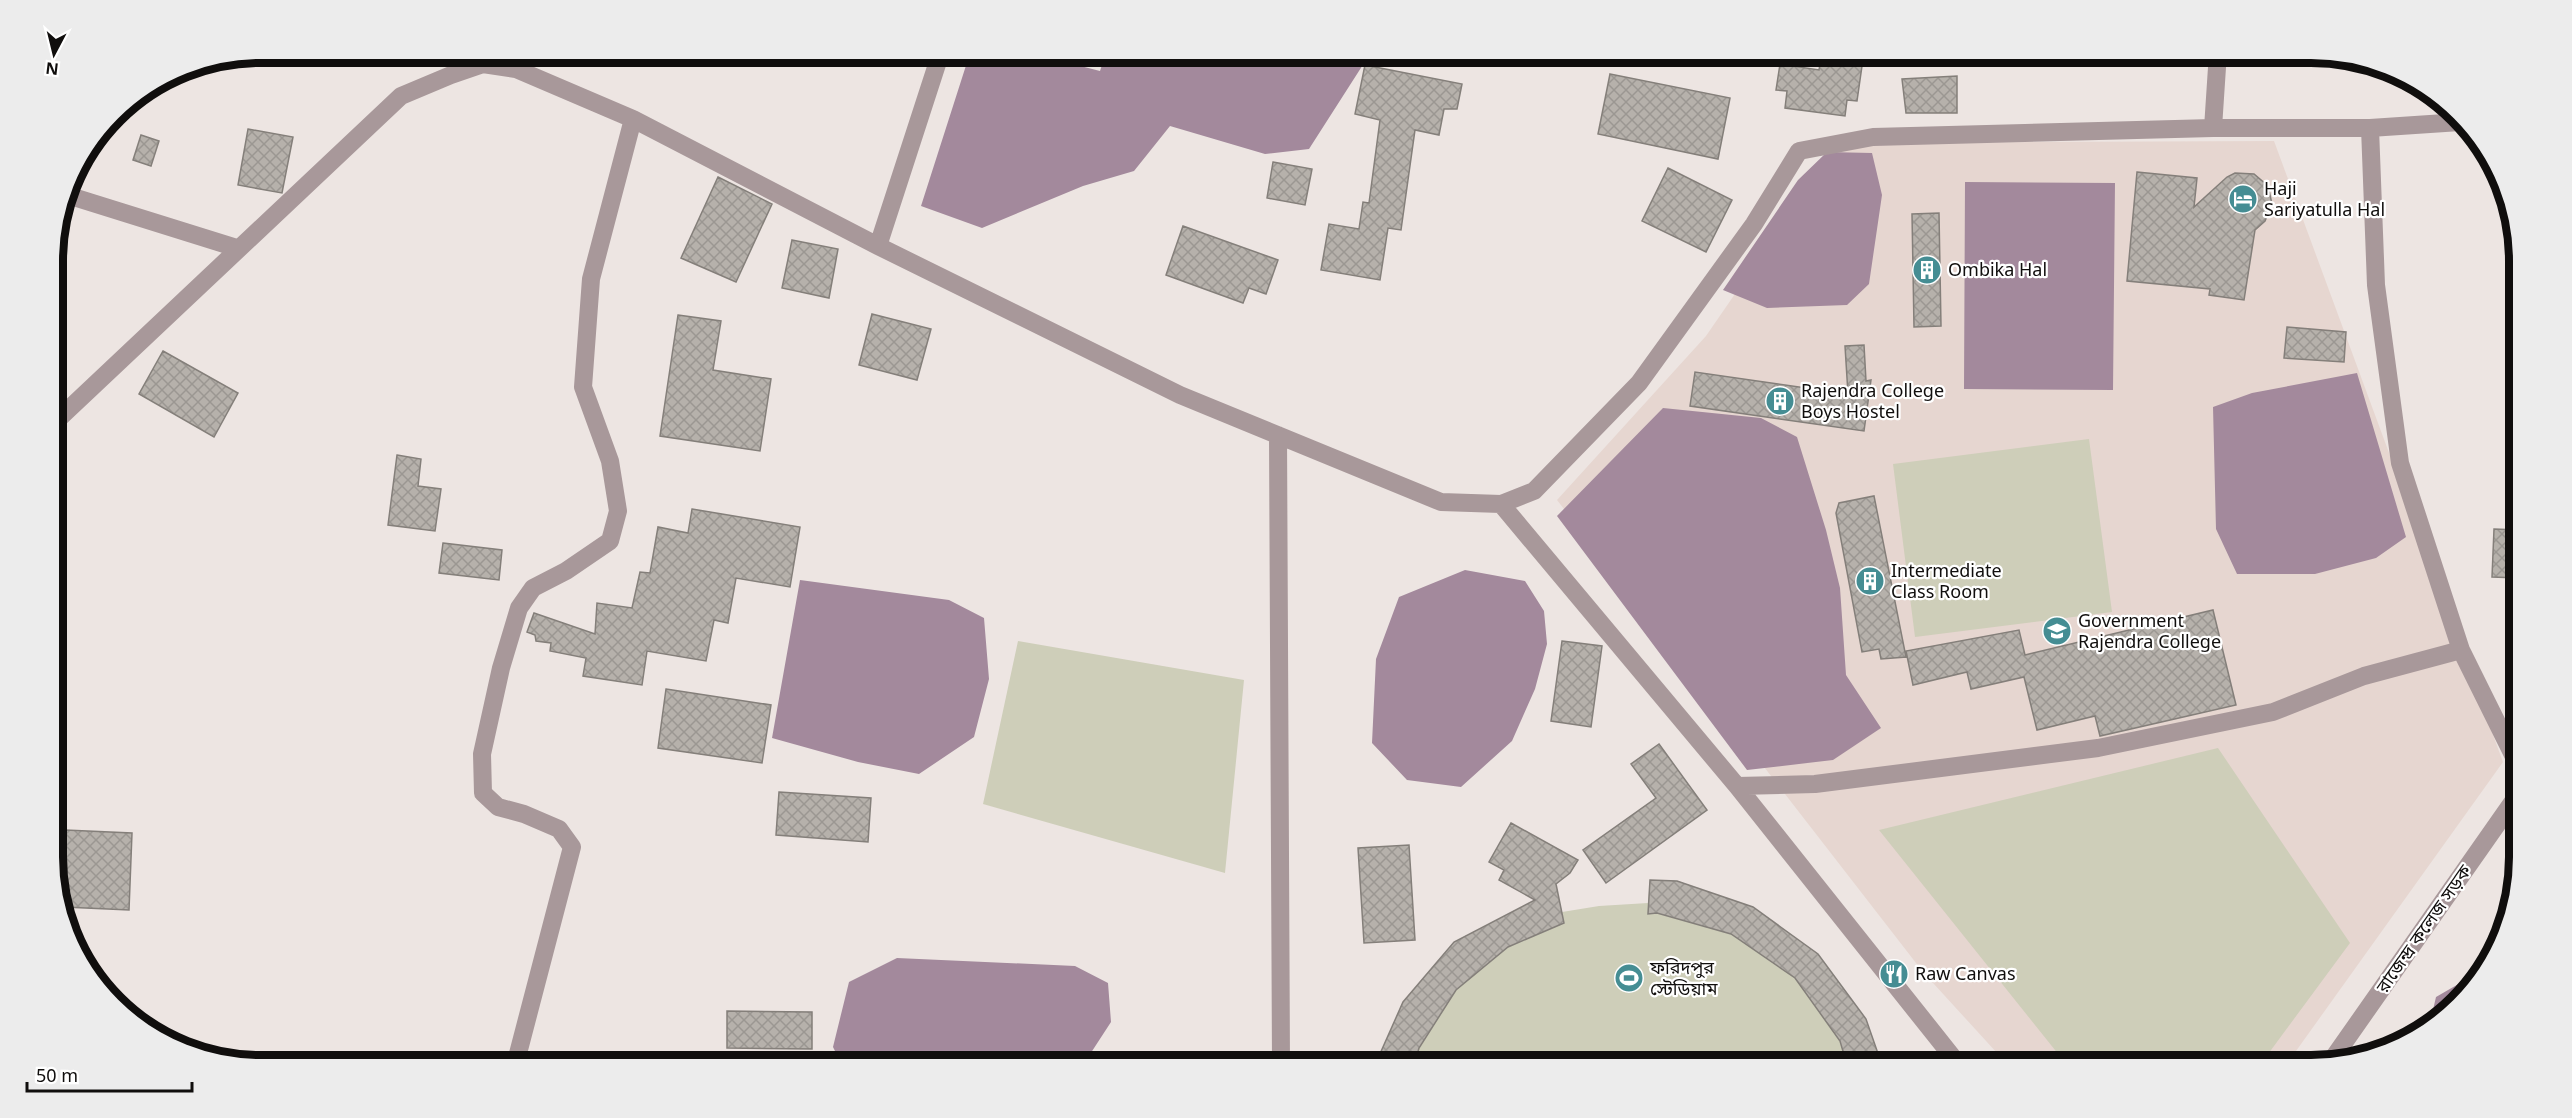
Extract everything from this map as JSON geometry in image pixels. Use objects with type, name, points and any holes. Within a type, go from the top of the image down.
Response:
[{"type":"street","points":[[63,414],[237,248],[401,96],[451,75],[469,63]]},
{"type":"street","points":[[495,63],[516,69],[633,119],[878,246],[1180,395],[1441,502],[1501,504],[1534,491],[1639,382],[1754,224],[1799,151],[1873,137],[2213,128],[2370,128],[2452,123]]},
{"type":"street","points":[[878,246],[937,63]]},
{"type":"street","points":[[2213,128],[2217,63]]},
{"type":"street","points":[[518,1055],[572,848],[559,829],[524,814],[498,807],[483,793],[482,754],[501,668],[519,608],[532,588],[566,571],[610,541],[618,511],[610,460],[583,387],[591,279],[633,119]]},
{"type":"street","points":[[2370,128],[2376,285],[2400,463],[2461,650],[2509,747]]},
{"type":"street","points":[[74,197],[237,248]]},
{"type":"street","points":[[1278,435],[1281,1055]]},
{"type":"street","points":[[1501,504],[1737,786],[1951,1055]]},
{"type":"street","points":[[1737,786],[1815,784],[2098,748],[2273,712],[2364,676],[2461,650]]},
{"type":"street","name":"রাজেন্দ্র কলেজ সড়ক","points":[[2337,1053],[2509,807]]},
{"type":"shaded area","points":[[967,63],[1069,63],[1100,71],[1103,63],[1364,63],[1309,149],[1265,154],[1170,126],[1134,171],[1083,186],[982,228],[921,206]]},
{"type":"shaded area","name":"Government Rajendra College","points":[[2274,141],[2503,762],[2293,1055],[1999,1055],[1923,972],[1557,500],[1706,336],[1839,143]]},
{"type":"shaded area","points":[[1827,152],[1872,153],[1882,195],[1869,284],[1847,305],[1767,308],[1723,290],[1798,180]]},
{"type":"shaded area","points":[[1965,182],[2115,183],[2113,390],[1964,389]]},
{"type":"shaded area","points":[[2357,373],[2406,537],[2376,558],[2315,574],[2237,574],[2216,529],[2213,407],[2252,393]]},
{"type":"shaded area","points":[[1663,408],[1761,418],[1797,437],[1826,530],[1840,588],[1846,675],[1881,728],[1833,760],[1747,770],[1557,516]]},
{"type":"shaded area","points":[[1465,570],[1525,581],[1544,611],[1547,644],[1535,689],[1512,741],[1461,787],[1407,780],[1372,743],[1376,659],[1399,597]]},
{"type":"shaded area","points":[[800,580],[949,600],[984,618],[989,679],[974,737],[919,774],[858,762],[772,738]]},
{"type":"shaded area","points":[[897,958],[1075,966],[1108,983],[1111,1022],[1090,1055],[837,1055],[833,1047],[849,982]]},
{"type":"shaded area","points":[[2466,980],[2451,997],[2432,1013],[2436,997]]},
{"type":"green space","points":[[2089,439],[2112,612],[1915,637],[1893,464]]},
{"type":"green space","points":[[1018,641],[1244,680],[1225,873],[983,804]]},
{"type":"green space","points":[[2218,748],[2350,943],[2267,1055],[2059,1055],[1879,830]]},
{"type":"green space","name":"ফরিদপুর স্টেডিয়াম","points":[[1650,880],[1677,881],[1753,907],[1818,954],[1866,1019],[1879,1055],[1379,1055],[1403,1002],[1454,942],[1557,889],[1562,912],[1599,906],[1648,903]]},
{"type":"building","points":[[1820,63],[1862,63],[1857,101],[1847,100],[1845,116],[1785,108],[1787,91],[1776,90],[1780,64],[1819,70]]},
{"type":"building","points":[[1365,65],[1462,84],[1457,109],[1444,109],[1439,135],[1415,130],[1401,230],[1388,228],[1380,280],[1321,270],[1329,224],[1359,229],[1363,202],[1369,203],[1380,120],[1355,114]]},
{"type":"building","points":[[1610,74],[1730,98],[1718,159],[1598,134]]},
{"type":"building","points":[[1957,76],[1957,113],[1906,113],[1902,79]]},
{"type":"building","points":[[248,129],[293,137],[282,193],[238,185]]},
{"type":"building","points":[[141,135],[159,141],[151,166],[133,160]]},
{"type":"building","points":[[1273,162],[1312,169],[1305,205],[1267,198]]},
{"type":"building","points":[[1668,168],[1732,200],[1706,252],[1642,221]]},
{"type":"building","points":[[2137,172],[2197,178],[2194,207],[2227,177],[2235,173],[2254,174],[2268,186],[2272,204],[2265,221],[2255,230],[2244,300],[2209,295],[2210,289],[2127,281]]},
{"type":"building","points":[[718,177],[772,204],[736,282],[681,258]]},
{"type":"building","name":"Ombika Hal","points":[[1939,213],[1941,326],[1914,327],[1912,214]]},
{"type":"building","points":[[1183,226],[1278,260],[1266,294],[1249,288],[1243,303],[1166,275]]},
{"type":"building","points":[[792,240],[838,249],[829,298],[782,288]]},
{"type":"building","points":[[872,314],[931,329],[917,380],[859,365]]},
{"type":"building","points":[[678,315],[721,321],[713,370],[771,379],[760,451],[660,436]]},
{"type":"building","points":[[2287,327],[2346,332],[2344,362],[2284,358]]},
{"type":"building","name":"Rajendra College Boys Hostel","points":[[1864,345],[1866,381],[1871,380],[1864,431],[1690,406],[1695,372],[1848,394],[1845,346]]},
{"type":"building","points":[[163,351],[238,393],[214,437],[139,394]]},
{"type":"building","points":[[397,455],[421,459],[418,486],[441,489],[435,531],[388,525]]},
{"type":"building","name":"Intermediate Class Room","points":[[1874,496],[1906,657],[1881,659],[1879,649],[1862,652],[1836,513],[1839,503]]},
{"type":"building","points":[[692,509],[800,527],[790,587],[736,578],[728,623],[714,620],[706,661],[647,651],[642,685],[583,676],[586,658],[550,651],[551,643],[536,641],[535,635],[527,632],[534,613],[595,634],[597,603],[632,608],[640,572],[650,573],[658,527],[688,533]]},
{"type":"building","points":[[2494,529],[2509,530],[2509,578],[2492,577]]},
{"type":"building","points":[[443,543],[502,550],[499,580],[439,573]]},
{"type":"building","points":[[2213,610],[2236,705],[2100,736],[2095,716],[2037,730],[2024,677],[1971,689],[1967,672],[1913,685],[1906,651],[2019,630],[2025,655]]},
{"type":"building","points":[[1562,641],[1602,646],[1591,727],[1551,721]]},
{"type":"building","points":[[666,689],[771,705],[762,763],[658,748]]},
{"type":"building","points":[[1659,744],[1707,810],[1606,883],[1583,850],[1656,798],[1631,764]]},
{"type":"building","points":[[779,792],[871,798],[868,842],[776,835]]},
{"type":"building","points":[[1511,823],[1578,860],[1570,873],[1556,884],[1564,923],[1508,947],[1456,990],[1419,1048],[1417,1055],[1379,1055],[1403,1002],[1454,942],[1535,900],[1499,880],[1504,870],[1489,862]]},
{"type":"building","points":[[65,830],[132,833],[129,910],[70,907],[64,875]]},
{"type":"building","points":[[1409,845],[1415,940],[1364,943],[1358,848]]},
{"type":"building","points":[[1650,880],[1677,881],[1753,907],[1818,954],[1866,1019],[1879,1055],[1844,1055],[1840,1041],[1795,978],[1731,934],[1657,913],[1648,914]]},
{"type":"building","points":[[727,1011],[812,1012],[812,1049],[727,1048]]},
{"type":"place","name":"Haji Sariyatulla Hal","points":[[2243,199]]},
{"type":"place","name":"Ombika Hal","points":[[1927,270]]},
{"type":"place","name":"Rajendra College Boys Hostel","points":[[1780,401]]},
{"type":"place","name":"Intermediate Class Room","points":[[1870,581]]},
{"type":"place","name":"Government Rajendra College","points":[[2057,631]]},
{"type":"place","name":"Raw Canvas","points":[[1894,974]]},
{"type":"place","name":"ফরিদপুর স্টেডিয়াম","points":[[1629,978]]}]
